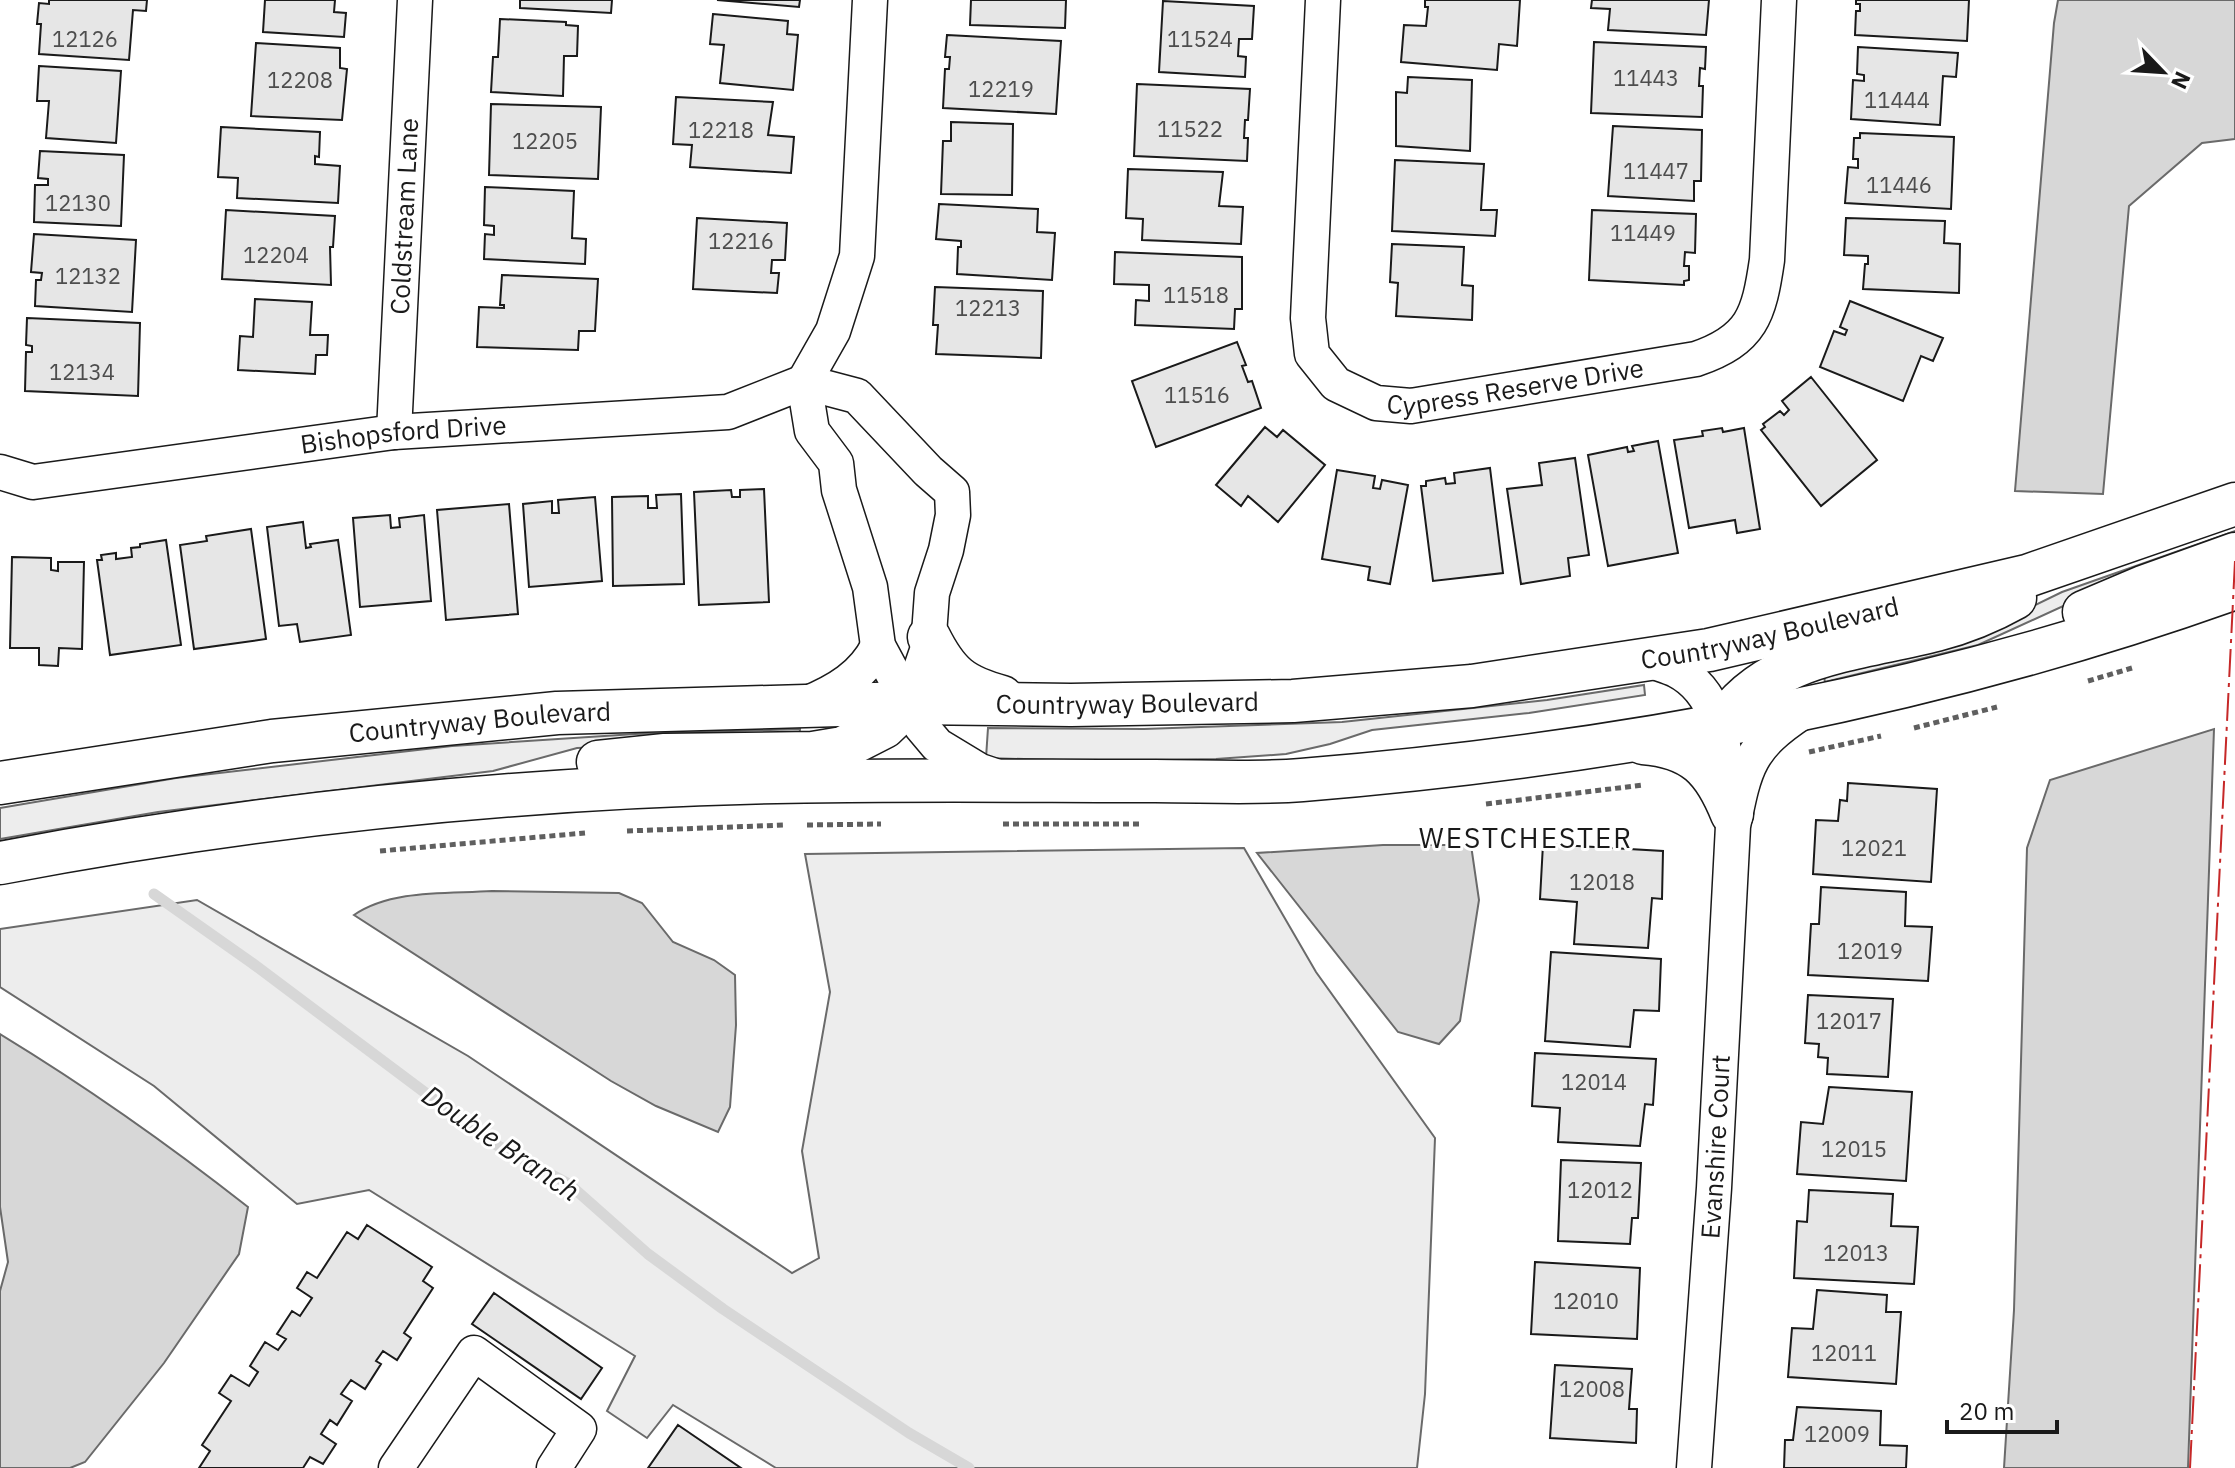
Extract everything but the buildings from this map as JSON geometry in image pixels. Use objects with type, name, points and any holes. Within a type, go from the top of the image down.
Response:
[{"type":"street","name":"Coldstream Lane","points":[[394,432],[415,0]]},
{"type":"street","points":[[870,0],[857,256],[833,331],[804,382],[812,431],[836,463],[839,490],[870,587],[878,646],[921,726],[937,745],[980,771],[1013,782]]},
{"type":"street","name":"Cypress Reserve Drive","points":[[1323,0],[1308,318],[1312,354],[1336,384],[1376,403],[1411,406],[1696,359],[1723,350],[1744,331],[1761,301],[1767,260],[1779,0]]},
{"type":"street","name":"Bishopsford Drive","points":[[0,472],[33,482],[394,432],[728,412],[804,382]]},
{"type":"street","points":[[464,799],[584,763],[665,755],[813,753],[843,748],[866,739],[884,727],[909,703],[929,637],[932,593],[953,515],[952,492],[857,396],[804,382]]},
{"type":"street","name":"Countryway Boulevard","points":[[0,783],[272,741],[557,713],[909,703],[1293,701],[1472,686],[1709,650],[2027,576],[2235,504]]},
{"type":"street","points":[[1969,670],[2104,603],[2235,554]]},
{"type":"street","points":[[1720,727],[1730,710],[1747,694],[1788,668],[1851,648],[1937,630],[1991,611],[2073,560]]},
{"type":"street","points":[[0,863],[310,814],[464,799],[651,786],[845,781],[1296,780],[1528,756],[1720,727],[1882,693],[2049,649],[2235,588]]},
{"type":"street","points":[[929,637],[951,674],[966,684],[1027,704]]},
{"type":"street","points":[[800,706],[848,684],[871,660],[878,646]]},
{"type":"street","name":"Evanshire Court","points":[[1647,659],[1676,670],[1703,692],[1720,727],[1733,820],[1714,1188],[1694,1468]]},
{"type":"street","name":"Evanshire Court","points":[[1733,820],[1744,777],[1763,741],[1806,709]]},
{"type":"street","points":[[1626,741],[1658,744],[1696,759],[1721,786],[1733,820]]},
{"type":"street","points":[[396,1468],[474,1353],[579,1429],[554,1468]]},
{"type":"path","points":[[1474,805],[1656,783]]},
{"type":"path","points":[[800,825],[887,824]]},
{"type":"path","points":[[990,824],[1156,824]]},
{"type":"path","points":[[623,831],[786,825]]},
{"type":"path","points":[[378,851],[593,833]]},
{"type":"shaded area","points":[[2058,0],[2235,0],[2235,139],[2202,143],[2129,206],[2103,494],[2015,491]]},
{"type":"shaded area","points":[[2235,531],[2235,543],[2096,591],[1978,645],[1825,682],[1823,671],[1976,634],[2062,592]]},
{"type":"shaded area","points":[[1644,685],[1645,695],[1529,713],[1372,730],[1286,754],[1216,759],[1091,761],[986,758],[988,728],[1144,729],[1342,722],[1547,700]]},
{"type":"shaded area","points":[[800,729],[799,740],[577,748],[493,771],[158,812],[0,839],[0,808],[176,778],[452,746],[635,734]]},
{"type":"shaded area","points":[[2214,729],[2188,1468],[2004,1468],[2014,1310],[2027,848],[2050,780]]},
{"type":"shaded area","points":[[1383,845],[1471,845],[1479,900],[1460,1021],[1439,1044],[1398,1032],[1257,853]]},
{"type":"shaded area","points":[[1244,848],[1316,972],[1435,1138],[1425,1394],[1417,1468],[776,1468],[673,1405],[647,1438],[607,1411],[635,1356],[369,1190],[297,1204],[154,1086],[0,987],[0,929],[197,900],[468,1056],[792,1273],[819,1258],[802,1151],[830,992],[805,854]]},
{"type":"shaded area","points":[[492,891],[619,893],[642,903],[673,942],[714,960],[735,975],[736,1025],[730,1107],[718,1132],[656,1106],[611,1081],[354,915],[385,901],[403,897]]},
{"type":"shaded area","points":[[0,1034],[127,1117],[248,1207],[239,1254],[164,1363],[85,1462],[70,1468],[0,1468],[0,1291],[8,1262],[0,1207]]},
{"type":"waterway","name":"Double Branch","points":[[154,894],[252,963],[491,1142],[569,1184],[648,1254],[723,1309],[909,1433],[969,1468]]},
{"type":"power","points":[[2190,1468],[2235,561]]},
{"type":"district","name":"WESTCHESTER","points":[[1526,838]]}]
